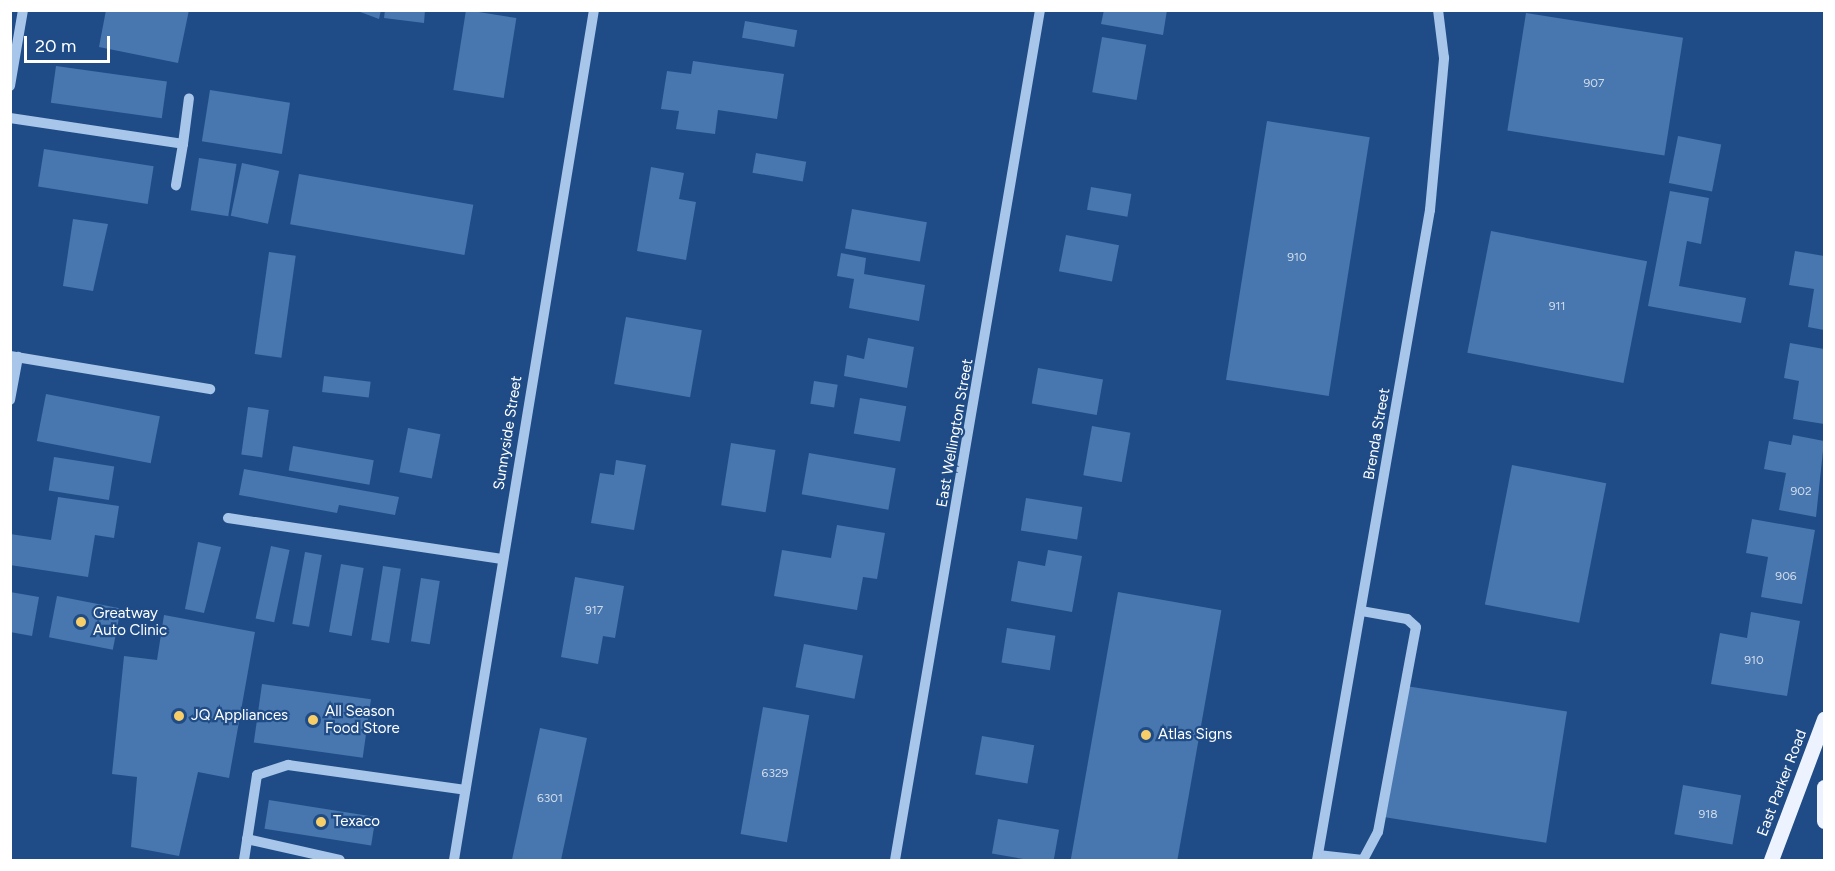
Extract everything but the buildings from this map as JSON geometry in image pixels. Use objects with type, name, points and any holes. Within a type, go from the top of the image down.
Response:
[{"type":"main road","name":"East Parker Road","points":[[1771,861],[1824,718]]},
{"type":"main road","points":[[1824,787],[1824,821]]},
{"type":"street","points":[[10,86],[23,10]]},
{"type":"street","name":"Sunnyside Street","points":[[454,861],[594,10]]},
{"type":"street","name":"East Wellington Street","points":[[895,861],[1040,10]]},
{"type":"street","name":"Brenda Street","points":[[1318,858],[1430,210],[1444,58],[1438,10]]},
{"type":"street","points":[[176,185],[189,98]]},
{"type":"street","points":[[10,118],[183,144]]},
{"type":"street","points":[[10,400],[14,357],[210,389]]},
{"type":"street","points":[[228,518],[502,559]]},
{"type":"street","points":[[1318,858],[1363,860],[1378,832],[1416,627],[1407,619],[1361,611]]},
{"type":"street","points":[[244,861],[257,775],[288,765],[465,790]]},
{"type":"street","points":[[247,839],[340,861]]},
{"type":"place","name":"Greatway Auto Clinic","points":[[81,622]]},
{"type":"place","name":"JQ Appliances","points":[[179,716]]},
{"type":"place","name":"All Season Food Store","points":[[313,720]]},
{"type":"place","name":"Atlas Signs","points":[[1146,735]]},
{"type":"place","name":"Texaco","points":[[321,822]]}]
